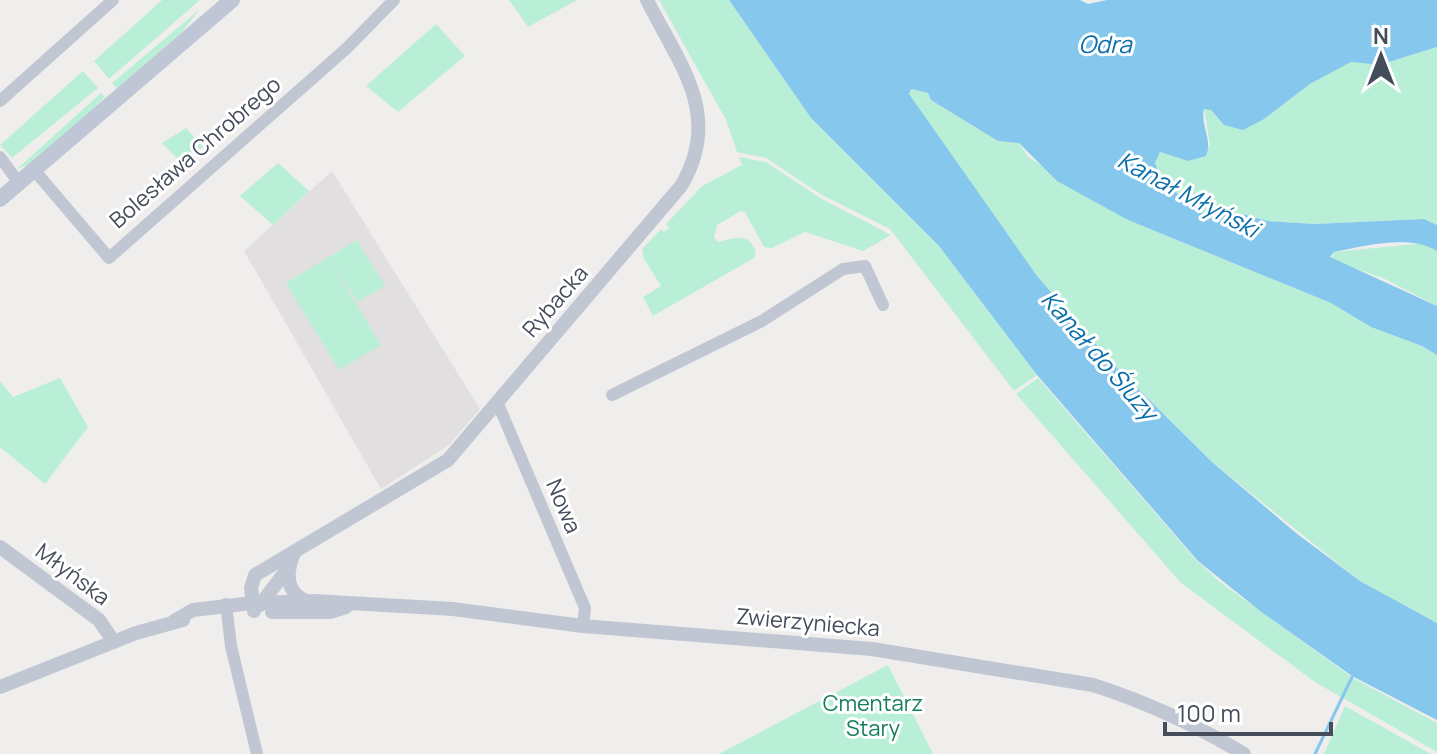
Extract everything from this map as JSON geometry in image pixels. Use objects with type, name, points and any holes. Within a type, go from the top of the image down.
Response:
[{"type":"main road","points":[[0,199],[232,0]]},
{"type":"street","points":[[0,101],[113,0]]},
{"type":"street","name":"Bolesława Chrobrego","points":[[34,170],[109,258],[347,48],[394,0]]},
{"type":"street","name":"Rybacka","points":[[256,606],[251,588],[255,575],[292,560],[442,465],[668,205],[696,155],[699,134],[693,90],[647,0]]},
{"type":"street","points":[[0,157],[19,183]]},
{"type":"street","points":[[612,395],[762,321],[843,269],[865,266],[883,305]]},
{"type":"street","name":"Nowa","points":[[498,404],[585,608],[583,626]]},
{"type":"street","name":"Młyńska","points":[[0,547],[99,620],[114,642]]},
{"type":"street","points":[[292,560],[292,591],[306,601]]},
{"type":"street","name":"Rybacka","points":[[256,606],[292,560]]},
{"type":"street","name":"Zwierzyniecka","points":[[0,687],[174,621],[226,609],[306,601],[453,609],[583,626],[872,649],[1058,677],[1127,696],[1206,731],[1244,754]]},
{"type":"street","name":"Zwierzyniecka","points":[[256,606],[330,612],[352,605]]},
{"type":"street","points":[[226,609],[257,754]]},
{"type":"shaded area","points":[[332,171],[480,409],[449,445],[381,489],[244,251]]},
{"type":"green space","points":[[162,0],[200,0],[109,79],[94,61]]},
{"type":"green space","points":[[509,0],[577,0],[528,27]]},
{"type":"green space","points":[[659,0],[729,0],[811,118],[939,246],[1037,375],[1014,391],[890,229],[822,195],[766,158],[737,152],[726,120]]},
{"type":"green space","points":[[200,9],[182,32],[117,88],[112,83]]},
{"type":"green space","points":[[436,24],[465,56],[398,112],[366,86]]},
{"type":"green space","points":[[1437,47],[1437,225],[1424,219],[1315,224],[1268,221],[1239,213],[1203,214],[1163,182],[1155,163],[1160,152],[1188,161],[1210,146],[1204,108],[1211,110],[1224,125],[1264,119],[1310,84],[1351,62],[1379,65]]},
{"type":"green space","points":[[83,71],[98,88],[12,158],[0,145]]},
{"type":"green space","points":[[911,89],[928,93],[931,100],[998,141],[1019,143],[1028,157],[1128,220],[1331,303],[1371,327],[1422,346],[1437,355],[1437,623],[1360,581],[1212,462],[1114,365],[1037,276],[913,104],[909,94]]},
{"type":"green space","points":[[101,93],[105,97],[96,106],[28,165],[17,169]]},
{"type":"green space","points":[[186,128],[203,147],[182,163],[162,143]]},
{"type":"green space","points":[[739,157],[766,162],[822,199],[891,235],[863,251],[805,232],[772,248],[764,247],[745,212],[741,211],[717,225],[714,237],[718,242],[736,238],[750,241],[756,253],[754,258],[653,316],[643,297],[661,286],[644,259],[642,249],[661,229],[664,232],[669,228],[666,224],[702,186],[742,165]]},
{"type":"green space","points":[[278,163],[309,191],[273,225],[240,196]]},
{"type":"green space","points":[[357,240],[385,286],[358,302],[329,258],[381,345],[339,370],[286,283]]},
{"type":"green space","points":[[1425,243],[1437,251],[1437,306],[1385,279],[1331,260],[1334,252]]},
{"type":"green space","points":[[60,378],[88,427],[45,484],[0,447],[0,381],[13,397]]},
{"type":"green space","points":[[1038,378],[1197,561],[1220,582],[1353,678],[1437,723],[1437,752],[1315,682],[1181,583],[1016,394]]},
{"type":"green space","name":"Cmentarz Stary","points":[[888,665],[933,754],[719,754]]},
{"type":"green space","points":[[1345,706],[1431,754],[1324,754]]},
{"type":"water","points":[[729,0],[1080,0],[1088,4],[1107,0],[1437,0],[1437,47],[1379,65],[1351,62],[1310,84],[1264,119],[1243,130],[1224,125],[1211,110],[1204,109],[1208,144],[1206,156],[1188,161],[1160,152],[1155,163],[1163,182],[1203,214],[1239,213],[1268,221],[1315,224],[1424,219],[1437,225],[1437,251],[1401,242],[1334,252],[1330,257],[1437,306],[1437,355],[1422,346],[1371,327],[1331,303],[1128,220],[1057,181],[1019,143],[998,141],[931,100],[928,93],[911,89],[909,94],[1037,276],[1114,365],[1212,462],[1296,533],[1360,581],[1437,623],[1437,720],[1352,676],[1260,611],[1198,561],[1037,375],[939,246],[811,118]]},
{"type":"waterway","points":[[1315,754],[1353,675]]},
{"type":"water label","name":"Odra","points":[[1105,45]]},
{"type":"water label","name":"Kanał Młyński","points":[[1188,195]]},
{"type":"water label","name":"Kanał do Śluzy","points":[[1099,356]]}]
